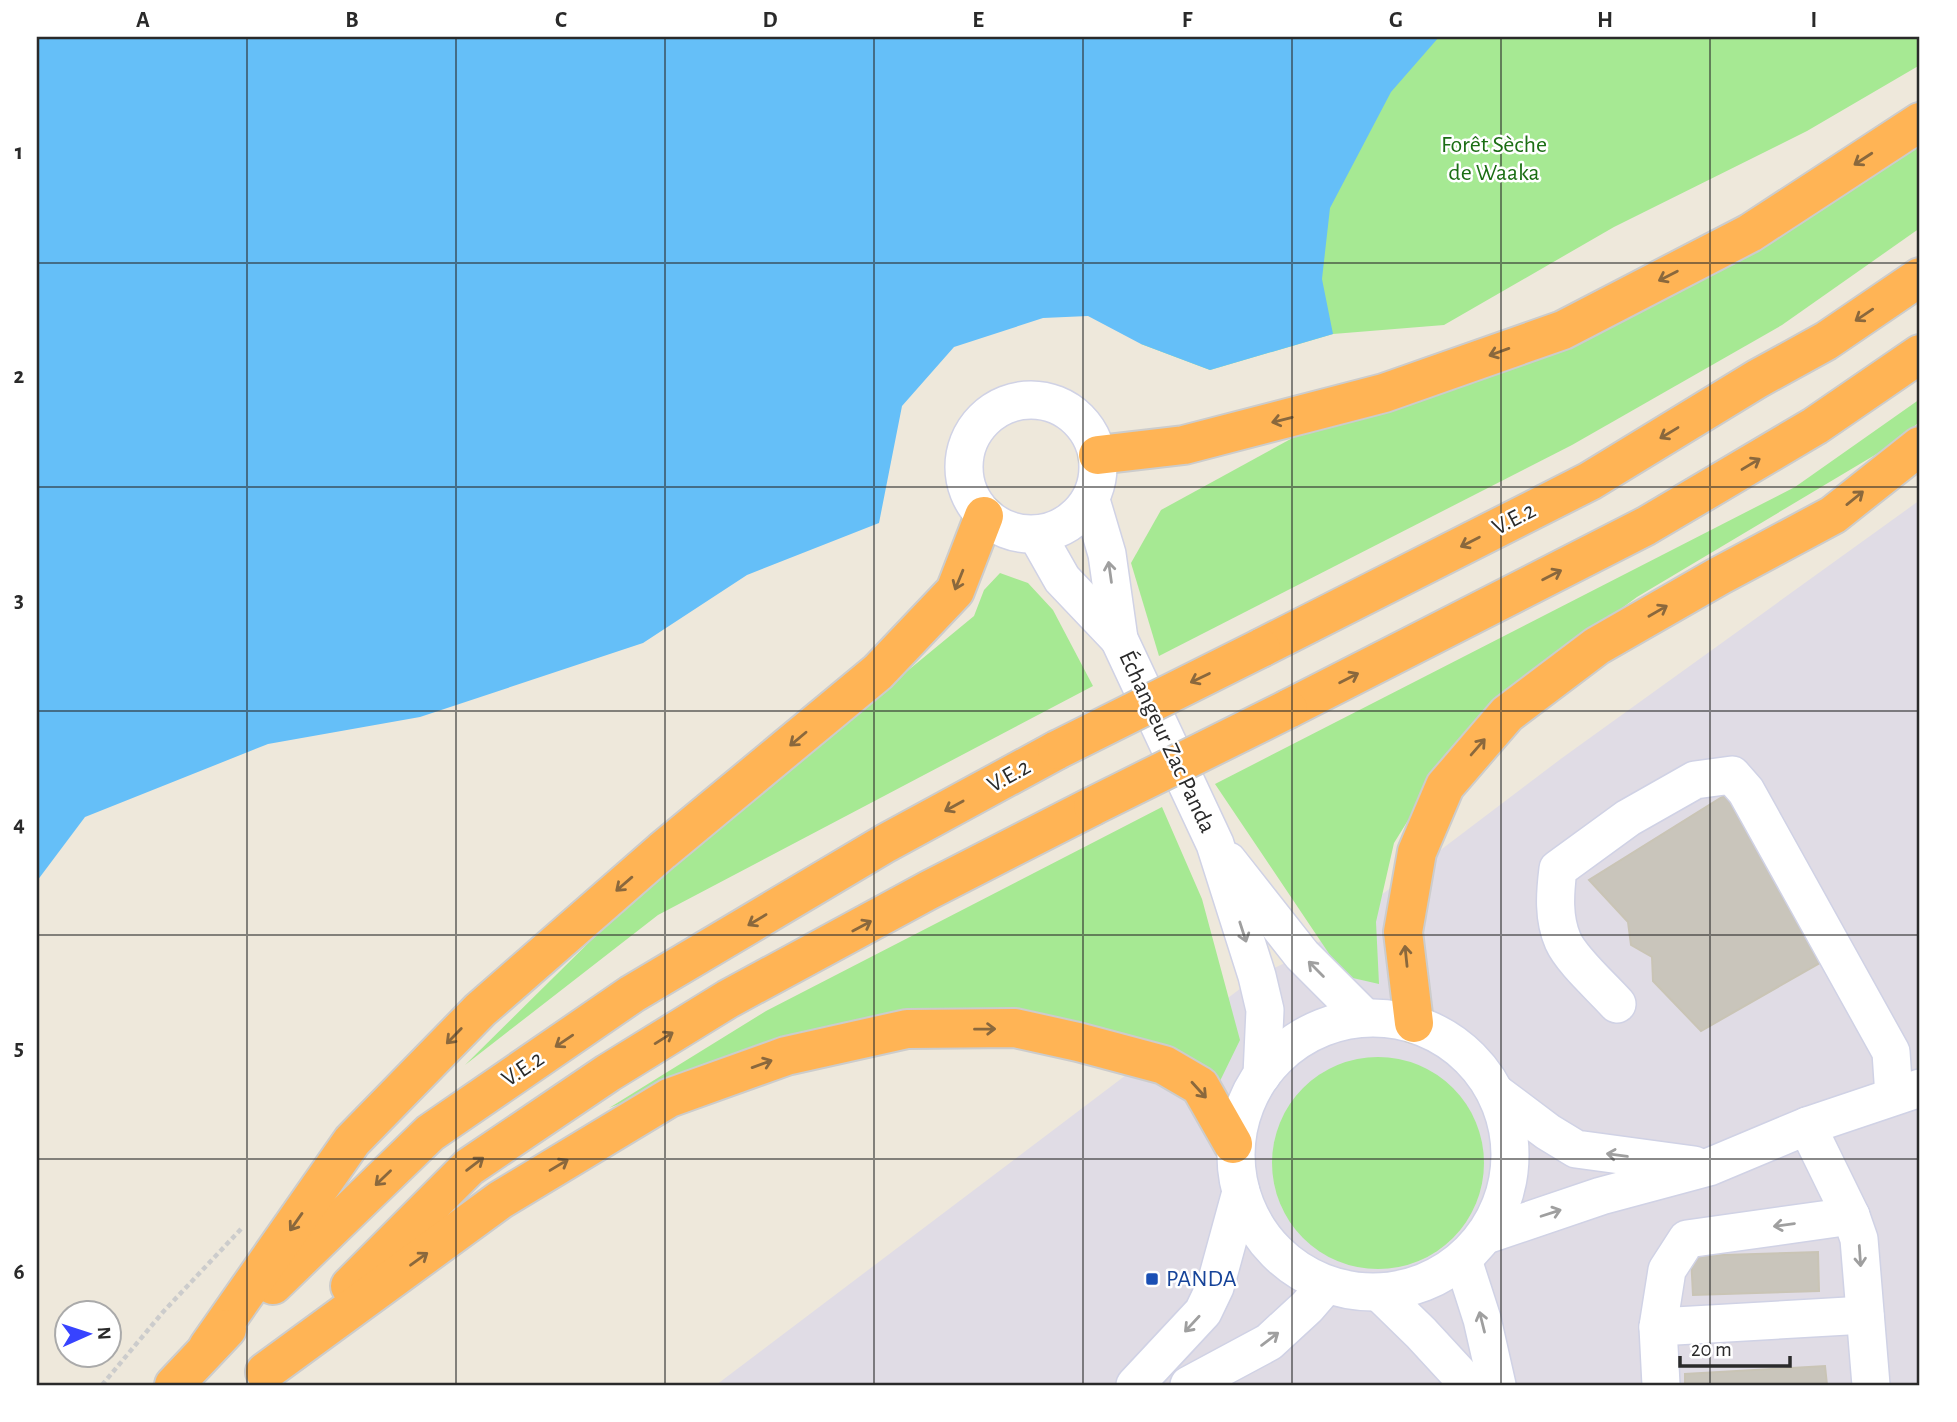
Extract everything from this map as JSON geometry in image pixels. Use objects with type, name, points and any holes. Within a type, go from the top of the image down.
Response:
[{"type":"highway","points":[[1098,455],[1184,445],[1384,393],[1563,330],[1750,233],[1920,122]]},
{"type":"highway","name":"V.E.2","points":[[174,1385],[208,1347],[430,1133],[632,994],[886,843],[1057,750],[1590,481],[1757,379],[1826,341],[1920,277]]},
{"type":"highway","name":"V.E.2","points":[[259,1379],[469,1167],[608,1073],[728,999],[929,890],[1646,526],[1815,426],[1920,354]]},
{"type":"highway","points":[[1414,1023],[1403,932],[1417,852],[1445,786],[1507,714],[1597,646],[1718,576],[1833,515],[1920,446]]},
{"type":"highway","points":[[208,1347],[352,1141],[480,1010],[662,851],[878,672],[955,590],[984,516]]},
{"type":"highway","points":[[259,1379],[500,1200],[669,1098],[786,1056],[907,1029],[1015,1028],[1078,1041],[1164,1066],[1200,1086],[1233,1144]]},
{"type":"street","points":[[1091,500],[1075,519],[1056,531],[1037,535],[1018,534],[1000,527],[984,516],[971,497],[964,474],[965,452],[975,430],[990,413],[1010,402],[1033,398],[1056,403],[1076,415],[1090,433],[1098,455]]},
{"type":"street","name":"Échangeur Zac Panda","points":[[1098,455],[1098,479],[1091,500],[1107,554],[1119,639],[1214,844],[1257,976],[1265,1010],[1262,1075]]},
{"type":"street","name":"Échangeur Zac Panda","points":[[1037,535],[1062,579],[1119,639]]},
{"type":"street","points":[[1497,1385],[1482,1319],[1475,1247],[1503,1202],[1511,1165],[1508,1128],[1496,1093],[1476,1062],[1447,1039],[1414,1023],[1390,1018],[1364,1017],[1334,1023],[1307,1035],[1282,1052],[1262,1075],[1250,1094],[1233,1144],[1241,1192],[1259,1231],[1288,1264],[1326,1285],[1365,1294],[1381,1294],[1436,1279],[1475,1247],[1601,1196],[1709,1167],[1807,1126],[1907,1092],[1891,1052],[1746,791],[1732,775],[1695,780],[1628,818],[1558,869],[1554,900],[1563,941],[1584,969],[1617,1004]]},
{"type":"street","name":"Échangeur Zac Panda","points":[[1214,844],[1302,955],[1364,1017]]},
{"type":"street","points":[[1496,1093],[1548,1132],[1576,1149],[1709,1167]]},
{"type":"street","points":[[1807,1126],[1851,1216],[1859,1239],[1871,1385]]},
{"type":"street","points":[[1135,1385],[1203,1312],[1214,1287],[1241,1192]]},
{"type":"street","points":[[1661,1385],[1658,1327],[1667,1270],[1687,1239],[1851,1216]]},
{"type":"street","points":[[1189,1385],[1269,1342],[1307,1307],[1326,1285]]},
{"type":"street","points":[[1381,1294],[1469,1385]]},
{"type":"street","points":[[1658,1327],[1865,1315]]},
{"type":"shaded area","points":[[1920,500],[1920,1385],[716,1385],[1257,976],[1302,955],[1562,758]]},
{"type":"green space","name":"Forêt Sèche de Waaka","points":[[1302,37],[1920,37],[1920,65],[1807,131],[1614,227],[1444,325],[1333,334],[1210,370],[1141,344]]},
{"type":"green space","points":[[1920,142],[1920,228],[1782,325],[1572,445],[1159,656],[1131,563],[1161,510],[1298,435]]},
{"type":"green space","points":[[1920,399],[1920,421],[1900,440],[1637,597],[1516,686],[1443,764],[1394,843],[1376,922],[1379,984],[1344,976],[1215,784],[1795,487]]},
{"type":"green space","points":[[1000,573],[1028,583],[1053,610],[1093,686],[658,915],[465,1065],[643,889],[974,616],[984,590]]},
{"type":"green space","points":[[1162,807],[1202,899],[1240,1040],[1220,1081],[1132,1039],[776,1041],[609,1108],[766,1011]]},
{"type":"green space","points":[[1378,1057],[1399,1059],[1418,1065],[1453,1088],[1476,1123],[1482,1142],[1482,1184],[1476,1203],[1453,1238],[1418,1261],[1399,1267],[1378,1269],[1357,1267],[1338,1261],[1303,1238],[1280,1203],[1274,1184],[1272,1163],[1274,1142],[1280,1123],[1303,1088],[1338,1065],[1357,1059]]},
{"type":"water","points":[[37,37],[1439,37],[1391,92],[1330,208],[1322,279],[1333,334],[1210,370],[1141,344],[1088,316],[1043,318],[954,347],[902,406],[879,523],[747,575],[643,643],[420,717],[268,744],[85,817],[37,881]]},
{"type":"building","points":[[1735,789],[1825,960],[1701,1031],[1653,981],[1652,957],[1631,945],[1628,922],[1589,880]]},
{"type":"building","points":[[1818,1252],[1819,1291],[1693,1295],[1691,1256]]},
{"type":"building","points":[[1825,1366],[1827,1385],[1685,1385],[1685,1374]]},
{"type":"place","name":"PANDA","points":[[1152,1279]]}]
